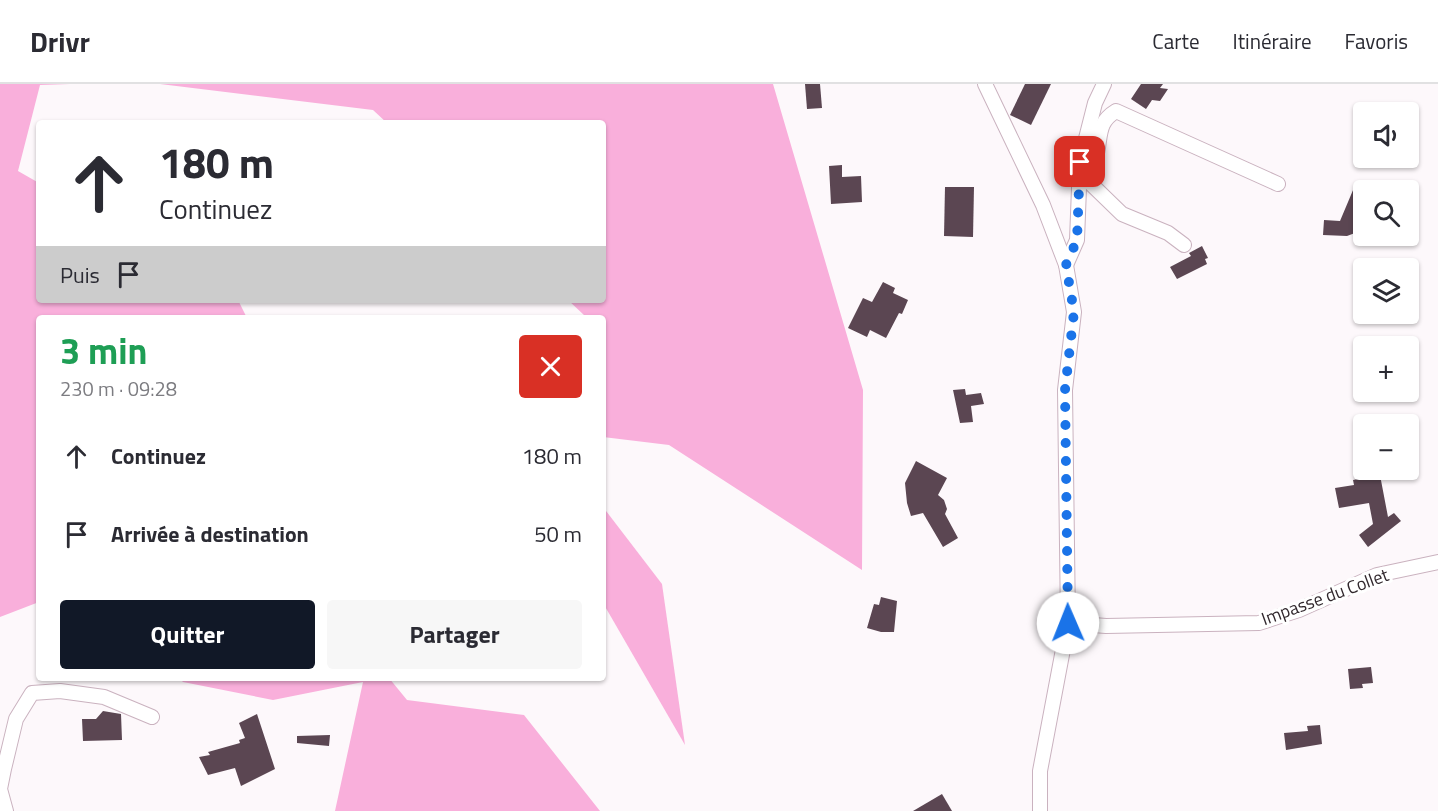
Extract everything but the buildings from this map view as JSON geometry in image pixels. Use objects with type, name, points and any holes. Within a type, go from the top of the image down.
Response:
[{"type":"street","points":[[985,84],[1043,205],[1066,265],[1074,312],[1065,390],[1068,623],[1040,771],[1040,811]]},
{"type":"street","points":[[1066,265],[1077,240],[1080,162],[1095,104],[1104,84]]},
{"type":"street","points":[[1080,178],[1090,177],[1101,127],[1107,116],[1116,111],[1278,184]]},
{"type":"street","points":[[1080,178],[1089,182],[1122,214],[1168,233],[1184,245]]},
{"type":"street","name":"Impasse du Collet","points":[[1068,623],[1106,626],[1259,623],[1299,610],[1377,575],[1438,562]]},
{"type":"street","points":[[6,811],[0,789],[4,769],[16,719],[32,693],[60,691],[104,697],[152,717]]},
{"type":"shaded area","points":[[0,84],[70,84],[40,85],[18,171],[36,181],[36,303],[240,303],[246,315],[36,315],[36,603],[0,617]]},
{"type":"shaded area","points":[[160,84],[773,84],[863,390],[862,570],[669,445],[606,437],[606,315],[584,315],[571,303],[606,303],[606,120],[384,120],[373,110]]},
{"type":"shaded area","points":[[606,511],[662,584],[685,745],[606,608]]},
{"type":"shaded area","points":[[391,681],[407,700],[524,715],[600,811],[335,811],[363,682],[273,700],[183,682]]},
{"type":"route","points":[[1068,623],[1065,390],[1074,312],[1066,265],[1077,240],[1080,162]]}]
